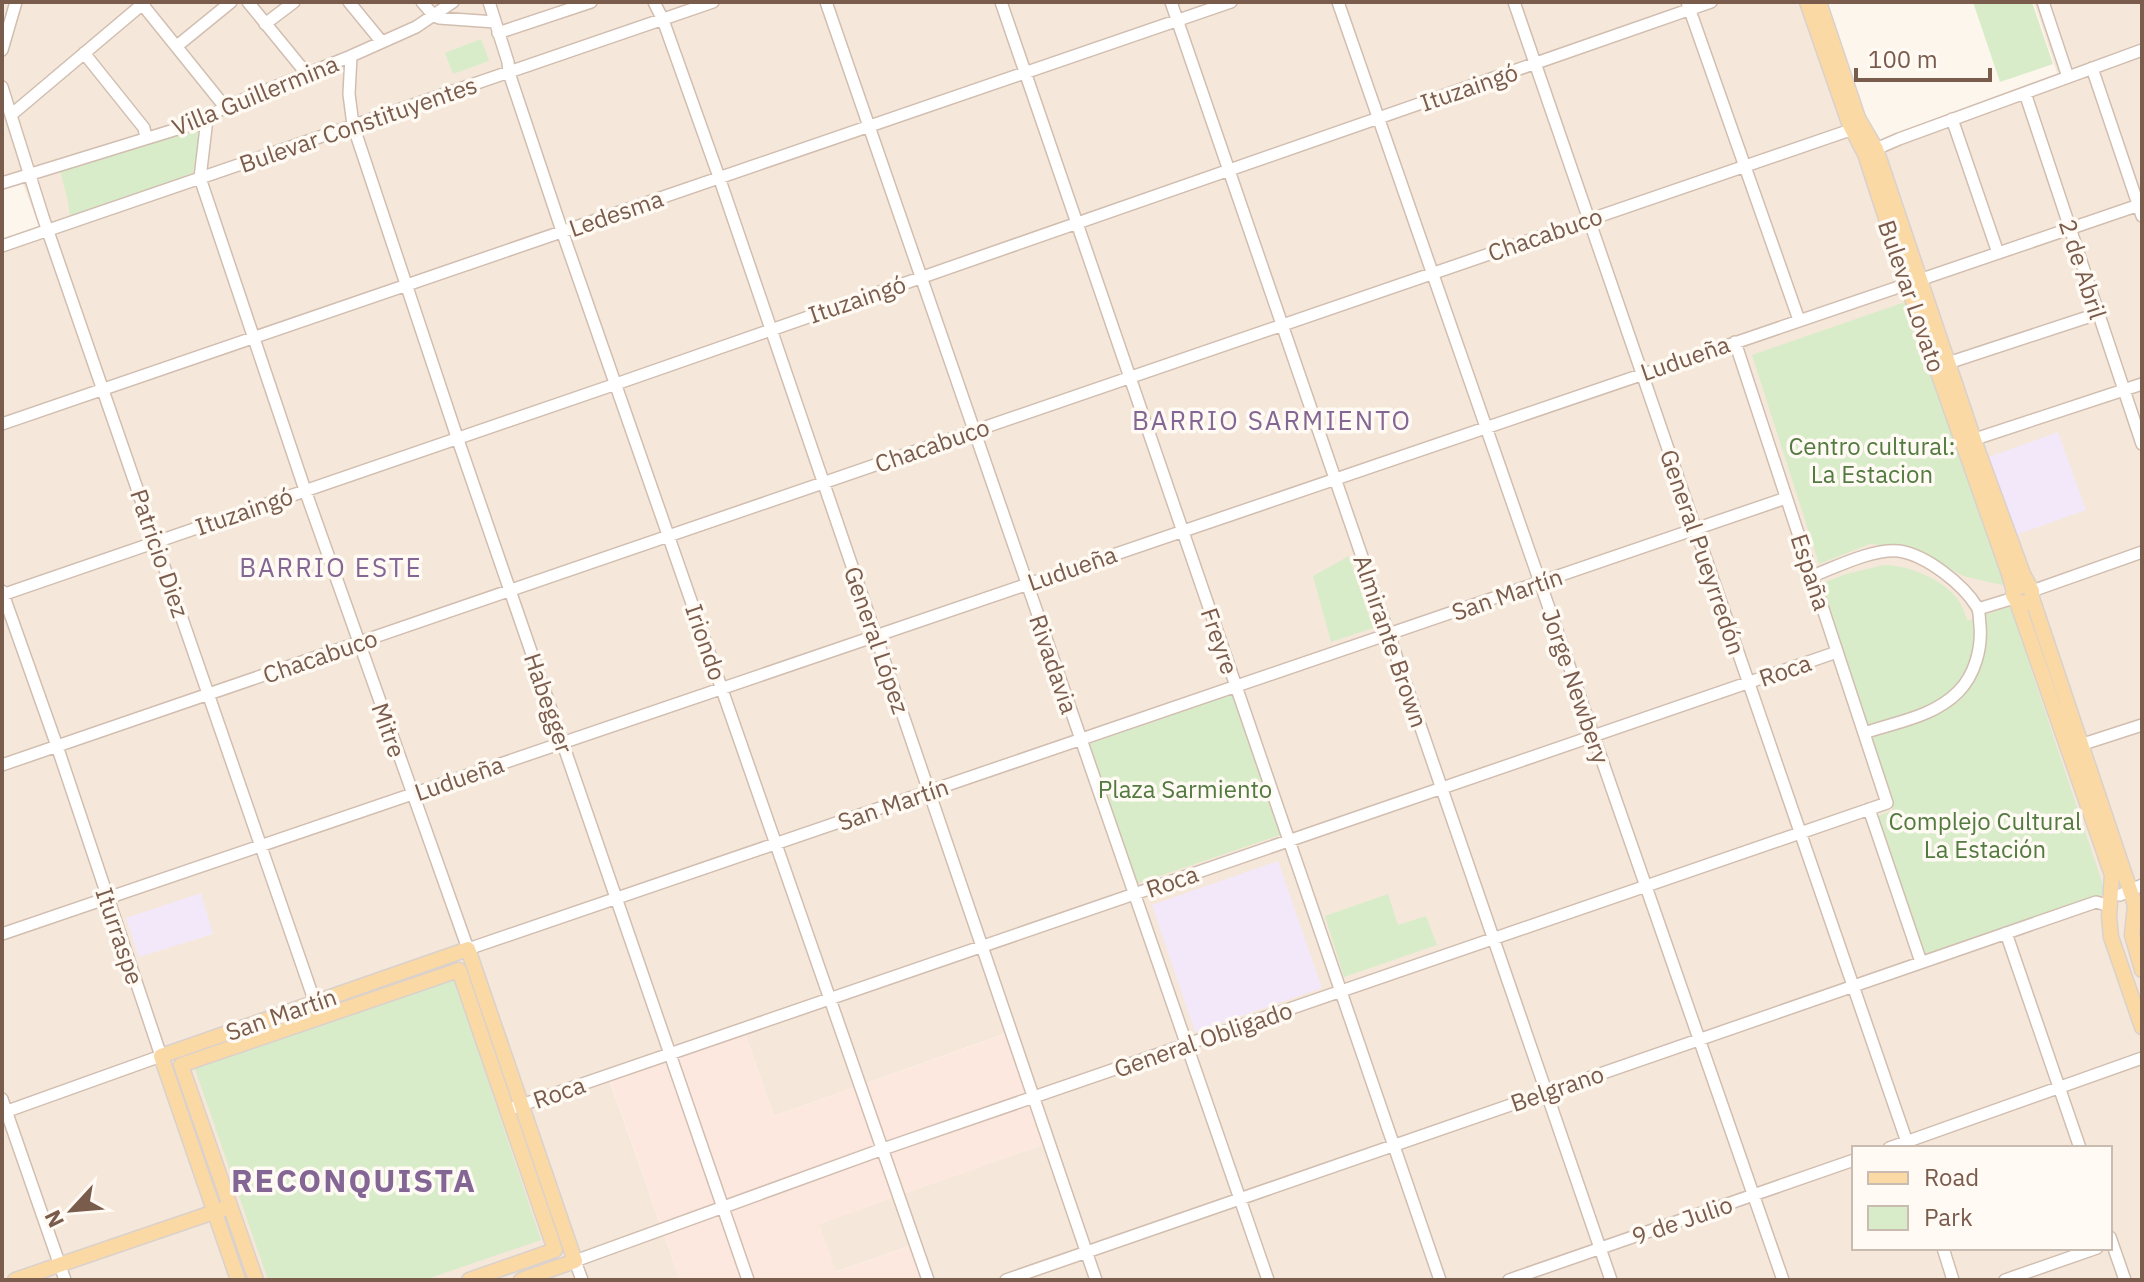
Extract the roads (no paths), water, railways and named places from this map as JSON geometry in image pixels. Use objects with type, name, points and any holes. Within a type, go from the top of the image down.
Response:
[{"type":"main road","name":"Bulevar Lovato","points":[[1807,2],[1870,151],[2009,574],[2023,595],[2075,747],[2142,970]]},
{"type":"main road","name":"Bulevar Lovato","points":[[1819,2],[1858,118],[1858,128]]},
{"type":"main road","name":"Bulevar Lovato","points":[[1913,282],[1948,363],[1968,442]]},
{"type":"main road","name":"Bulevar Lovato","points":[[2075,747],[2112,875],[2123,900]]},
{"type":"main road","name":"Bulevar Lovato","points":[[2123,900],[2109,924],[2113,946],[2142,1027]]},
{"type":"main road","name":"San Martín","points":[[161,1056],[468,949]]},
{"type":"main road","name":"Mitre","points":[[468,949],[555,1250],[469,1280]]},
{"type":"main road","name":"San Martín","points":[[231,1207],[181,1065],[459,970]]},
{"type":"main road","name":"Mitre","points":[[459,970],[575,1261]]},
{"type":"main road","name":"Iturraspe","points":[[161,1056],[238,1280]]},
{"type":"main road","points":[[15,1280],[231,1207],[256,1280]]},
{"type":"main road","name":"General Obligado","points":[[521,1280],[575,1261]]},
{"type":"street","points":[[3,2],[11,15]]},
{"type":"street","points":[[2,50],[16,2]]},
{"type":"street","points":[[177,46],[231,2]]},
{"type":"street","points":[[248,2],[306,73]]},
{"type":"street","points":[[265,24],[294,2]]},
{"type":"street","points":[[349,2],[381,41]]},
{"type":"street","points":[[422,2],[439,18],[497,27],[591,2]]},
{"type":"street","name":"Villa Guillermina","points":[[2,183],[207,119],[225,107],[416,27],[453,2]]},
{"type":"street","name":"Iriondo","points":[[489,2],[562,231],[928,1280]]},
{"type":"street","name":"General López","points":[[654,2],[719,177],[1096,1280]]},
{"type":"street","name":"Bulevar Constituyentes","points":[[2,246],[508,68],[713,2]]},
{"type":"street","name":"Rivadavia","points":[[826,2],[1268,1280]]},
{"type":"street","name":"Freyre","points":[[1001,2],[1440,1280]]},
{"type":"street","name":"Almirante Brown","points":[[1171,2],[1611,1280]]},
{"type":"street","name":"Ledesma","points":[[2,424],[1231,2]]},
{"type":"street","name":"Jorge Newbery","points":[[1338,2],[1783,1280]]},
{"type":"street","name":"General Pueyrredón","points":[[1514,2],[1908,1145]]},
{"type":"street","name":"Ituzaingó","points":[[2,594],[1535,64],[1688,6],[1711,2]]},
{"type":"street","points":[[2043,2],[2068,77]]},
{"type":"street","points":[[11,115],[144,3],[225,107]]},
{"type":"street","points":[[1688,6],[1799,320]]},
{"type":"street","points":[[1870,151],[2142,50]]},
{"type":"street","points":[[84,53],[144,128],[146,138]]},
{"type":"street","name":"Habegger","points":[[351,56],[349,94],[353,125],[405,286],[748,1280]]},
{"type":"street","points":[[2092,68],[2141,208]]},
{"type":"street","name":"Patricio Diez","points":[[2,87],[47,230],[320,1017]]},
{"type":"street","name":"2 de Abril","points":[[2025,93],[2142,444]]},
{"type":"street","points":[[200,178],[207,119]]},
{"type":"street","points":[[1952,119],[1998,253]]},
{"type":"street","name":"Chacabuco","points":[[2,765],[1858,128]]},
{"type":"street","name":"Mitre","points":[[200,178],[358,643],[468,949]]},
{"type":"street","name":"Ludueña","points":[[2,934],[2069,228],[2141,208]]},
{"type":"street","points":[[1948,363],[2097,314]]},
{"type":"street","name":"España","points":[[1735,342],[1887,803]]},
{"type":"street","points":[[1968,442],[2142,384]]},
{"type":"street","name":"San Martín","points":[[468,949],[1786,498]]},
{"type":"street","points":[[1812,576],[1879,552],[1899,551],[1931,563],[1960,587],[1978,609],[1981,639],[1977,660],[1957,693],[1929,712],[1864,733]]},
{"type":"street","points":[[1978,609],[2142,552]]},
{"type":"street","name":"Iturraspe","points":[[2,594],[57,746],[161,1056]]},
{"type":"street","name":"Roca","points":[[514,1108],[1837,652]]},
{"type":"street","points":[[2075,747],[2142,725]]},
{"type":"street","name":"General Obligado","points":[[575,1261],[883,1149],[1887,803]]},
{"type":"street","points":[[1869,809],[1921,962]]},
{"type":"street","name":"Belgrano","points":[[1006,1280],[2096,902],[2123,900]]},
{"type":"street","points":[[2006,933],[2079,1146]]},
{"type":"street","name":"San Martín","points":[[3,1108],[161,1056]]},
{"type":"street","points":[[1908,1145],[2142,1058]]},
{"type":"street","points":[[3,1108],[65,1280]]},
{"type":"street","name":"9 de Julio","points":[[1509,1280],[1852,1161]]},
{"type":"street","points":[[2112,1244],[2125,1280]]},
{"type":"street","points":[[1944,1250],[1953,1280]]},
{"type":"street","points":[[2005,1280],[2091,1250]]},
{"type":"street","name":"Mitre","points":[[575,1261],[582,1280]]},
{"type":"district","name":"BARRIO SARMIENTO","points":[[1272,420]]},
{"type":"district","name":"BARRIO ESTE","points":[[331,567]]},
{"type":"district","name":"RECONQUISTA","points":[[354,1180]]},
{"type":"park label","name":"Centro cultural: La Estacion","points":[[1872,460]]},
{"type":"park label","name":"Plaza Sarmiento","points":[[1185,789]]},
{"type":"park label","name":"Complejo Cultural La Estación","points":[[1985,835]]}]
